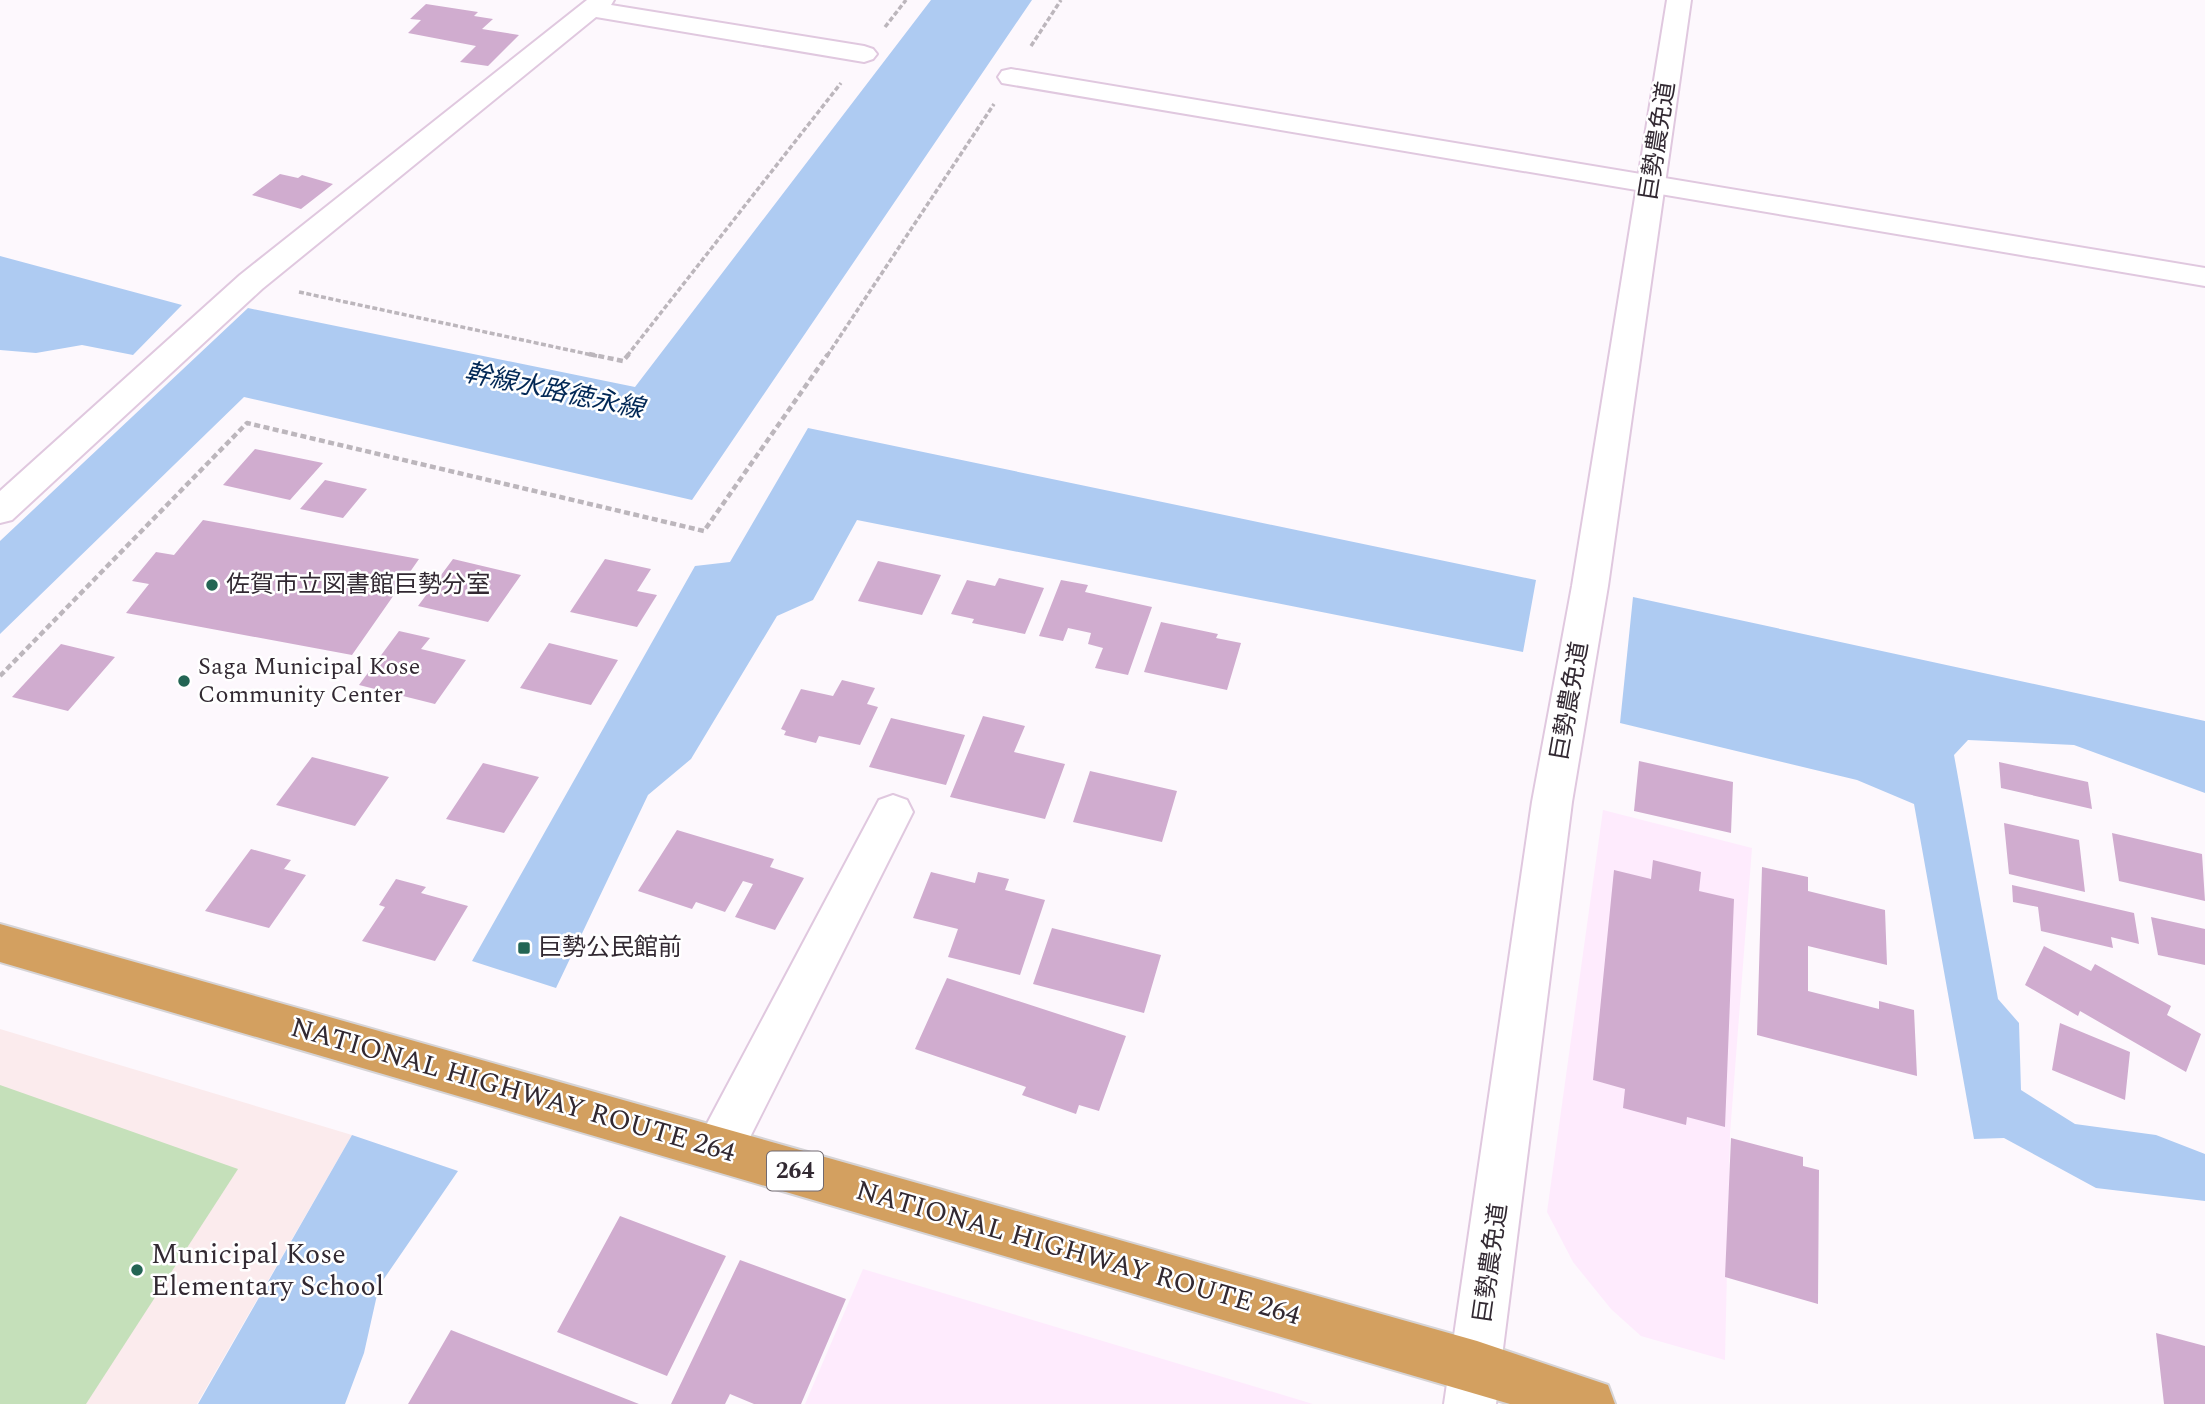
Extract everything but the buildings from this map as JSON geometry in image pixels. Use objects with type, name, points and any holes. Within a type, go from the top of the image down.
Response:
[{"type":"highway","name":"NATIONAL HIGHWAY ROUTE 264","points":[[0,943],[719,1149],[1473,1386],[1589,1404]]},
{"type":"street","name":"巨勢農免道","points":[[1473,1386],[1552,802],[1590,586],[1679,0]]},
{"type":"street","points":[[0,511],[251,282],[597,5],[864,54]]},
{"type":"street","points":[[1011,77],[2205,277]]},
{"type":"street","points":[[719,1149],[893,812]]},
{"type":"path","points":[[0,676],[247,423],[704,531],[789,412],[1061,0]]},
{"type":"path","points":[[251,282],[623,361],[864,54]]},
{"type":"shaded area","points":[[1603,810],[1752,848],[1730,1134],[1725,1360],[1641,1336],[1611,1309],[1573,1262],[1547,1212]]},
{"type":"shaded area","name":"Municipal Kose Elementary School","points":[[0,1029],[352,1135],[197,1404],[0,1404]]},
{"type":"shaded area","points":[[863,1269],[1313,1404],[805,1404]]},
{"type":"green space","points":[[0,1085],[238,1169],[86,1404],[0,1404]]},
{"type":"water","name":"幹線水路徳永線","points":[[931,0],[1032,0],[692,500],[244,397],[0,634],[0,541],[248,308],[635,387]]},
{"type":"water","points":[[0,256],[182,305],[133,355],[82,345],[36,353],[0,350]]},
{"type":"water","points":[[808,428],[1536,580],[1523,652],[857,520],[813,600],[777,616],[691,759],[648,795],[556,988],[472,961],[695,566],[730,562]]},
{"type":"water","points":[[1633,597],[2205,721],[2205,793],[2074,745],[1968,740],[1954,755],[1998,999],[2019,1023],[2021,1090],[2075,1124],[2156,1135],[2205,1154],[2205,1201],[2096,1188],[2004,1138],[1974,1139],[1914,804],[1857,780],[1620,723]]},
{"type":"water","points":[[352,1135],[458,1171],[379,1286],[364,1353],[345,1404],[198,1404]]},
{"type":"place","name":"佐賀市立図書館巨勢分室","points":[[212,585]]},
{"type":"place","name":"Saga Municipal Kose Community Center","points":[[184,681]]},
{"type":"place","name":"巨勢公民館前","points":[[524,948]]},
{"type":"place","name":"Municipal Kose Elementary School","points":[[137,1270]]}]
